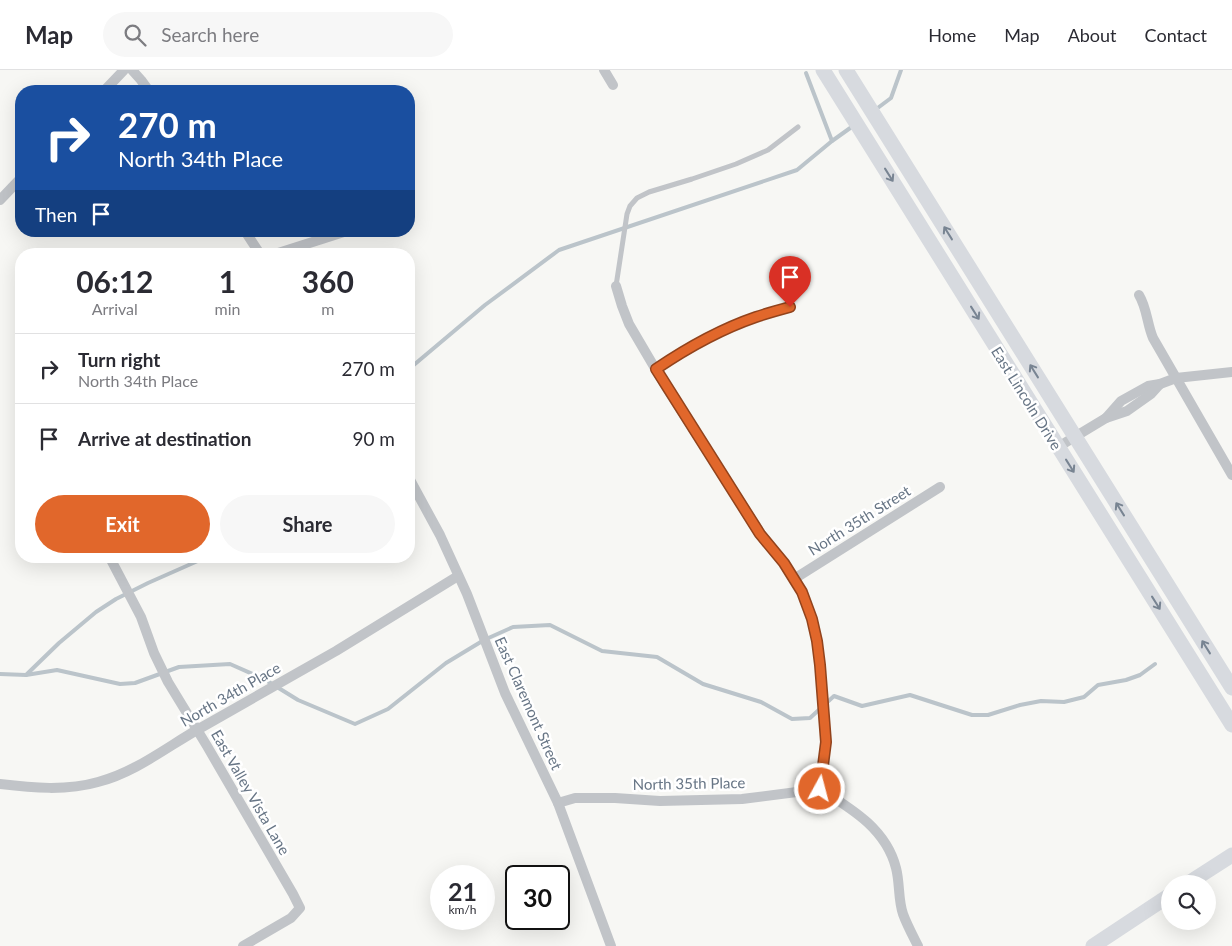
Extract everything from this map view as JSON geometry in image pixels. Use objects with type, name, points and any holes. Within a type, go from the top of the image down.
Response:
[{"type":"main road","name":"East Lincoln Drive","points":[[823,70],[1232,725]]},
{"type":"main road","name":"East Lincoln Drive","points":[[846,70],[1232,688]]},
{"type":"main road","points":[[839,95],[855,85]]},
{"type":"main road","points":[[1201,875],[1232,855]]},
{"type":"main road","points":[[1094,946],[1161,901]]},
{"type":"street","points":[[110,85],[124,70]]},
{"type":"street","points":[[132,70],[145,85]]},
{"type":"street","points":[[604,70],[613,85]]},
{"type":"street","points":[[0,200],[15,184]]},
{"type":"street","points":[[249,237],[256,248]]},
{"type":"street","points":[[294,248],[329,237]]},
{"type":"street","points":[[616,286],[629,324],[656,369],[760,534],[784,563],[802,592],[814,626],[819,657],[826,742],[820,789],[856,812],[873,826],[889,849],[896,868],[902,913],[918,946]]},
{"type":"street","points":[[1139,295],[1144,304],[1153,338],[1232,475]]},
{"type":"street","points":[[656,369],[685,350],[722,331],[756,317],[790,307]]},
{"type":"street","points":[[1058,446],[1106,418],[1126,411],[1151,394],[1160,384],[1176,378],[1232,372]]},
{"type":"street","name":"North 35th Street","points":[[794,579],[940,487]]},
{"type":"street","name":"East Claremont Street","points":[[415,489],[440,535],[466,594],[504,693],[558,803],[610,946]]},
{"type":"street","name":"East Valley Vista Lane","points":[[113,563],[135,604],[154,653],[168,682],[300,908],[291,918],[243,946]]},
{"type":"street","name":"North 34th Place","points":[[0,784],[73,787],[97,783],[119,776],[336,651],[458,576]]},
{"type":"street","name":"North 35th Place","points":[[558,803],[575,798],[660,801],[742,799],[820,789]]},
{"type":"lane","points":[[616,286],[627,214],[630,206],[637,198],[648,192],[736,164],[768,150],[798,127]]},
{"type":"waterway","points":[[875,110],[891,98],[901,70]]},
{"type":"waterway","points":[[806,73],[832,141]]},
{"type":"waterway","points":[[415,364],[485,305],[559,250],[797,170],[853,126]]},
{"type":"waterway","points":[[26,675],[59,643],[96,612],[116,599],[193,563]]},
{"type":"waterway","points":[[0,674],[26,675],[57,670],[120,684],[135,683],[179,667],[230,664],[264,679],[298,700],[355,724],[388,709],[446,663],[484,640],[513,627],[550,625],[602,651],[657,657],[703,684],[761,702],[792,719],[810,718],[834,696],[862,706],[910,695],[972,715],[988,715],[1041,701],[1064,702],[1084,697],[1098,685],[1126,680],[1140,675],[1155,664]]},
{"type":"route","points":[[790,307],[756,317],[722,331],[685,350],[656,369],[760,534],[784,563],[802,592],[812,619],[820,665],[826,742],[820,789]]}]
